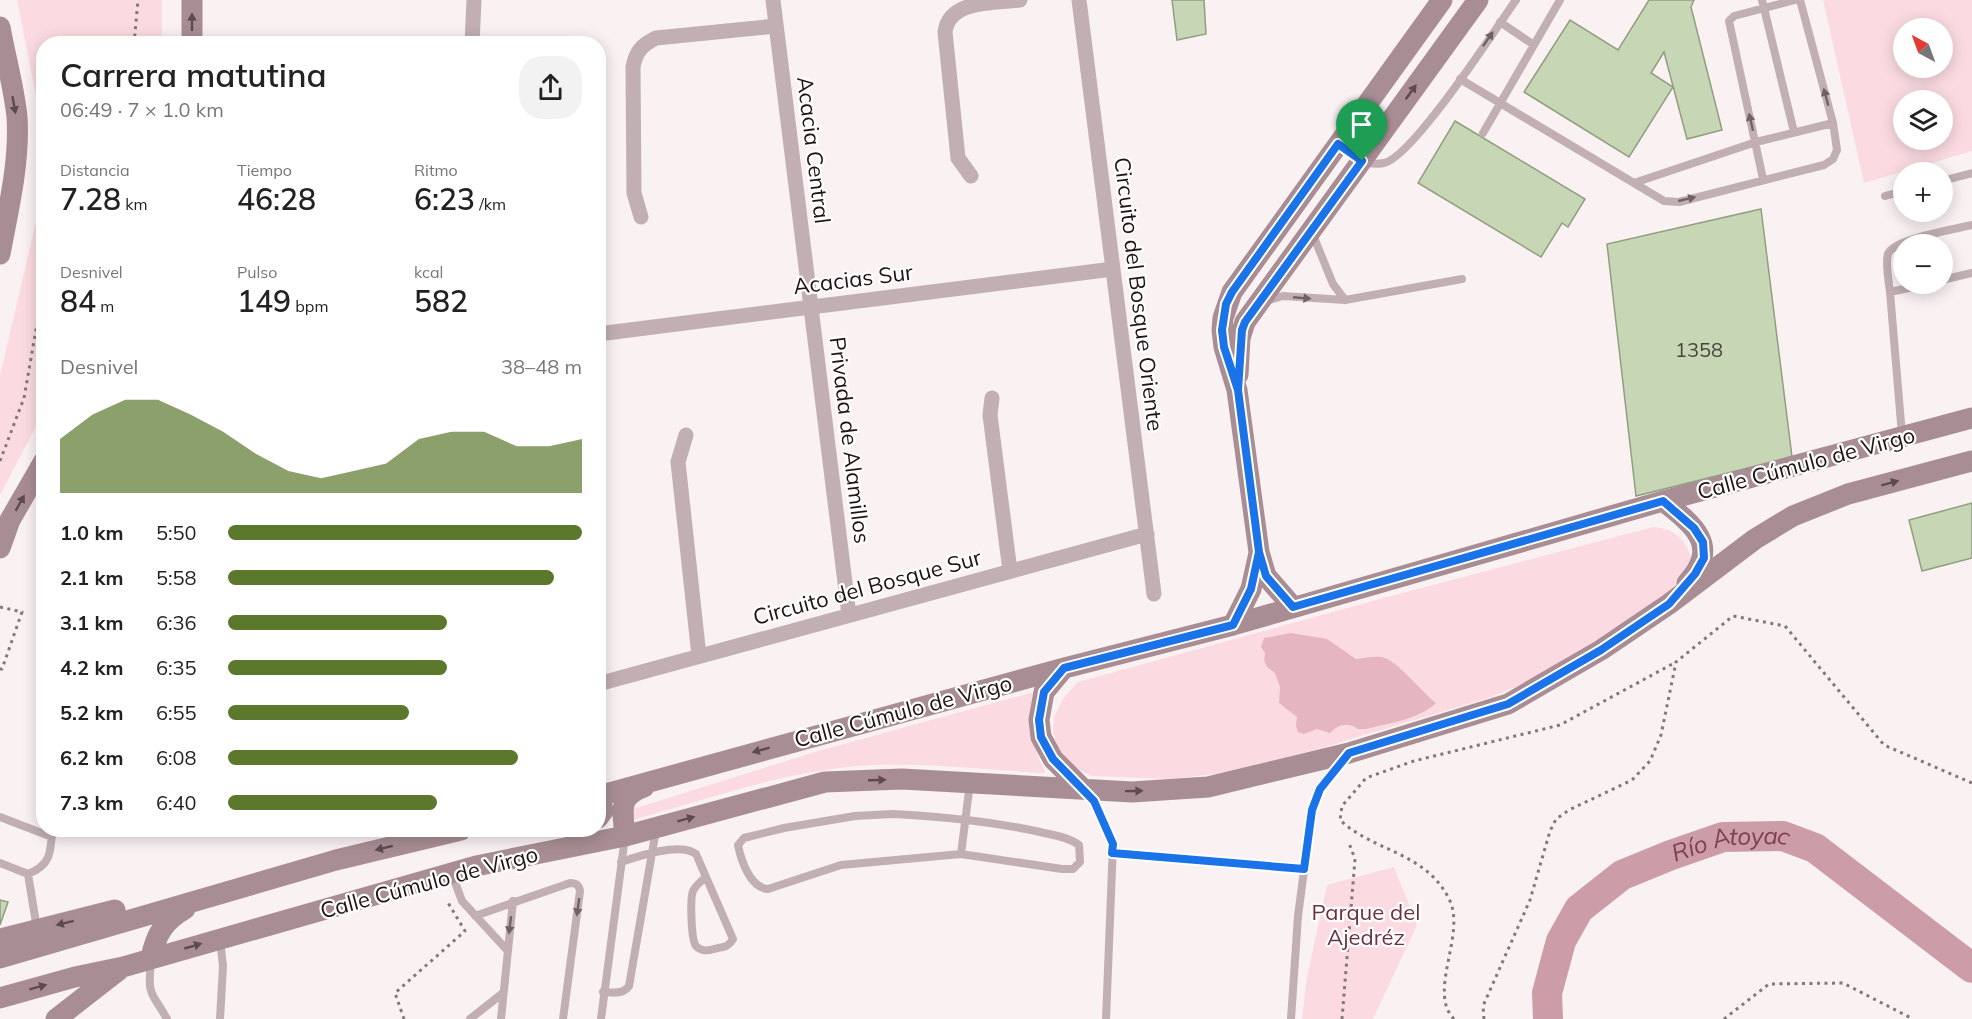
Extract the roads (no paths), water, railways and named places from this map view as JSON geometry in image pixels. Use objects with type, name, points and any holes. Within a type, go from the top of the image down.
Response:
[{"type":"main road","points":[[192,0],[192,36]]},
{"type":"main road","points":[[1293,607],[1266,576],[1259,552],[1238,390],[1224,347],[1222,330],[1226,304],[1232,292],[1442,0]]},
{"type":"main road","points":[[1238,390],[1242,330],[1245,322],[1478,0]]},
{"type":"main road","points":[[0,27],[17,118],[15,163],[0,254]]},
{"type":"main road","points":[[0,167],[10,202]]},
{"type":"main road","name":"Calle Cúmulo de Virgo","points":[[606,794],[1064,668],[1233,625],[1663,501],[1972,418]]},
{"type":"main road","points":[[1933,471],[1972,452]]},
{"type":"main road","name":"Calle Cúmulo de Virgo","points":[[0,998],[75,977],[123,967],[452,873],[535,853],[625,836],[825,782],[902,779],[970,781],[1132,792],[1208,787],[1349,753],[1508,704],[1601,650],[1669,604],[1755,539],[1793,516],[1848,494],[1972,461]]},
{"type":"main road","points":[[0,548],[10,520],[36,475]]},
{"type":"main road","points":[[1663,501],[1694,528],[1703,542],[1704,558],[1695,574],[1669,604]]},
{"type":"main road","points":[[1233,625],[1251,589],[1259,552]]},
{"type":"main road","points":[[1064,668],[1044,692],[1039,720],[1041,737],[1053,759],[1083,789]]},
{"type":"main road","points":[[625,836],[622,809],[625,798],[632,792],[695,768]]},
{"type":"main road","name":"Calle Cúmulo de Virgo","points":[[0,958],[221,893],[434,837]]},
{"type":"main road","points":[[535,853],[568,837]]},
{"type":"main road","points":[[0,939],[223,882],[257,876],[286,875]]},
{"type":"main road","points":[[151,958],[158,934],[170,918],[221,893]]},
{"type":"main road","points":[[56,1019],[123,967]]},
{"type":"street","points":[[472,36],[474,0]]},
{"type":"street","name":"Acacia Central","points":[[772,0],[811,306]]},
{"type":"street","points":[[971,176],[958,158],[945,32],[946,22],[961,6],[1020,0]]},
{"type":"street","name":"Circuito del Bosque Oriente","points":[[1079,0],[1154,594]]},
{"type":"street","points":[[641,217],[634,193],[633,67],[636,54],[644,44],[656,38],[776,26]]},
{"type":"street","name":"Acacias Sur","points":[[606,333],[1113,269]]},
{"type":"street","name":"Privada de Alamillos","points":[[811,306],[849,615]]},
{"type":"street","points":[[992,398],[990,415],[1010,571]]},
{"type":"street","points":[[686,435],[678,462],[699,656]]},
{"type":"street","name":"Circuito del Bosque Sur","points":[[606,682],[1146,534]]},
{"type":"lane","points":[[1338,144],[1362,161],[1372,164],[1387,163],[1408,147],[1432,118],[1516,0]]},
{"type":"lane","points":[[1483,132],[1560,0]]},
{"type":"lane","points":[[1763,179],[1729,21],[1734,16],[1763,4],[1795,0]]},
{"type":"lane","points":[[1460,78],[1664,201],[1679,202],[1824,165],[1833,159],[1837,150],[1833,123],[1800,0]]},
{"type":"lane","points":[[1763,4],[1794,132]]},
{"type":"lane","points":[[1500,22],[1534,45]]},
{"type":"lane","points":[[1634,183],[1756,142],[1833,123]]},
{"type":"lane","points":[[1953,178],[1972,173]]},
{"type":"lane","points":[[1885,196],[1893,194]]},
{"type":"lane","points":[[1902,437],[1887,255],[1892,248],[1904,242],[1972,225]]},
{"type":"lane","points":[[1311,231],[1333,284],[1345,300]]},
{"type":"lane","points":[[1953,277],[1972,273]]},
{"type":"lane","points":[[1259,303],[1282,297],[1345,300],[1462,279]]},
{"type":"lane","points":[[1291,1019],[1298,916],[1312,810],[1320,789],[1349,753]]},
{"type":"lane","points":[[961,854],[970,781]]},
{"type":"lane","points":[[1083,789],[1094,801],[1113,844],[1107,1019]]},
{"type":"lane","points":[[893,814],[966,819],[1009,825],[1062,837],[1076,843],[1080,849],[1080,862],[1073,869],[1062,869],[961,854],[841,865],[768,889],[760,888],[755,884],[738,845],[744,838],[784,828],[855,816],[893,814]]},
{"type":"lane","points":[[0,818],[36,828]]},
{"type":"lane","points":[[603,992],[624,992],[628,986],[656,827]]},
{"type":"lane","points":[[601,1019],[625,836]]},
{"type":"lane","points":[[0,863],[28,874],[41,869],[50,855],[52,837]]},
{"type":"lane","points":[[621,862],[651,853],[690,850],[699,860],[733,939],[724,948],[704,951],[696,946],[693,939],[692,894],[695,887],[706,877]]},
{"type":"lane","points":[[1112,853],[1304,869]]},
{"type":"lane","points":[[452,873],[460,897],[507,950]]},
{"type":"lane","points":[[28,874],[37,930]]},
{"type":"lane","points":[[475,916],[570,883],[579,886],[562,1019]]},
{"type":"lane","points":[[501,1019],[513,901]]},
{"type":"lane","points":[[220,938],[223,966],[220,1019]]},
{"type":"lane","points":[[151,958],[150,992],[167,1019]]},
{"type":"lane","points":[[470,1019],[503,993]]},
{"type":"waterway","name":"Río Atoyac","points":[[1548,1019],[1547,993],[1561,941],[1579,909],[1622,875],[1723,837],[1783,836],[1815,848],[1972,968]]},
{"type":"park label","name":"Parque del Ajedréz","points":[[1366,924]]}]
